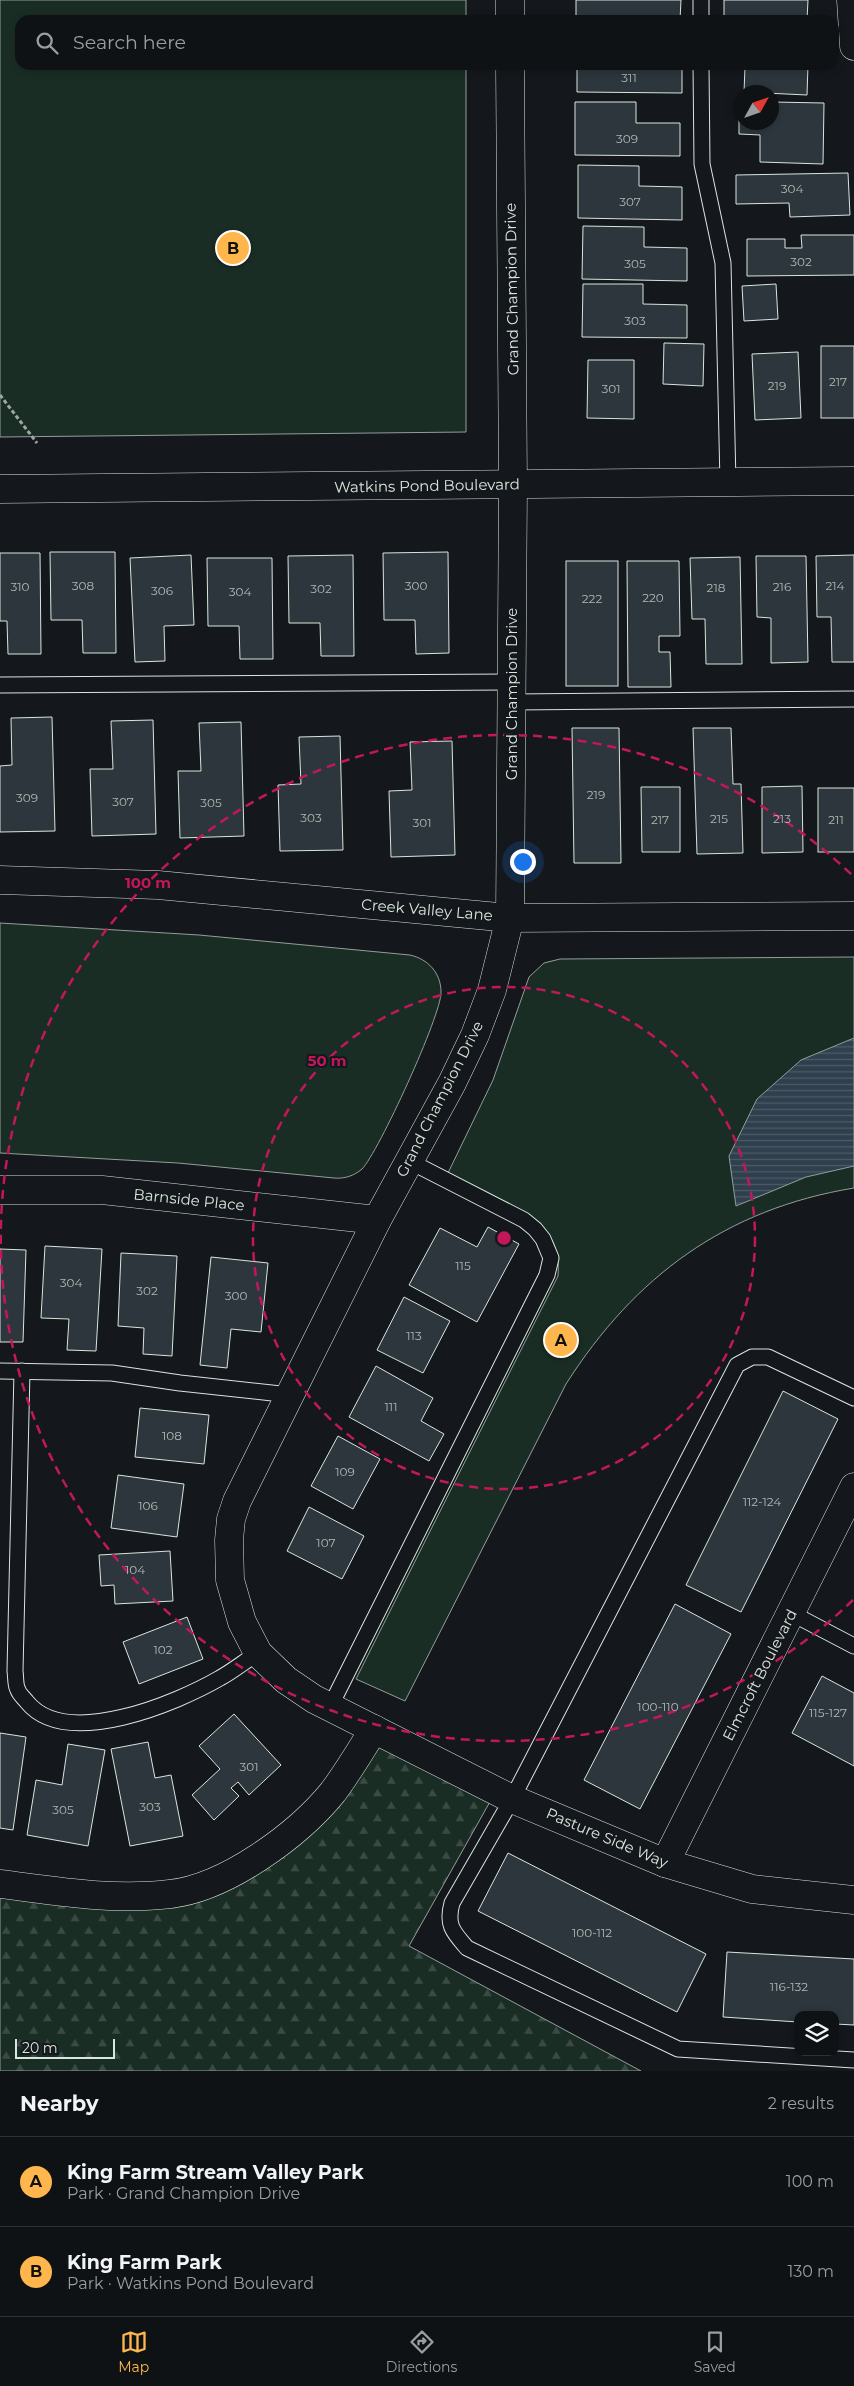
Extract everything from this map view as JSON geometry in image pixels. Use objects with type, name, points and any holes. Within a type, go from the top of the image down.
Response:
[{"type":"street","points":[[510,0],[510,15]]},
{"type":"street","points":[[851,0],[854,46]]},
{"type":"street","name":"Grand Champion Drive","points":[[374,1729],[330,1707],[286,1680],[258,1653],[242,1622],[230,1580],[231,1519],[237,1501],[377,1220],[410,1161],[475,1035],[492,990],[510,918],[514,485],[510,70]]},
{"type":"street","name":"Watkins Pond Boulevard","points":[[0,489],[854,481]]},
{"type":"street","name":"Creek Valley Lane","points":[[0,880],[158,885],[510,918],[854,916]]},
{"type":"street","name":"Barnside Place","points":[[0,1190],[102,1190],[377,1220]]},
{"type":"street","name":"Elmcroft Boulevard","points":[[665,1863],[854,1487]]},
{"type":"street","points":[[0,1884],[79,1894],[131,1896],[172,1894],[217,1881],[263,1854],[302,1826],[333,1792],[374,1729]]},
{"type":"street","name":"Pasture Side Way","points":[[374,1729],[512,1798],[665,1863],[752,1889],[854,1900]]},
{"type":"lane","points":[[701,0],[701,15]]},
{"type":"lane","points":[[701,70],[702,164],[723,263],[728,483]]},
{"type":"lane","points":[[0,685],[854,699]]},
{"type":"lane","points":[[330,1707],[547,1275],[550,1258],[543,1239],[524,1220],[410,1161]]},
{"type":"lane","points":[[854,1398],[768,1357],[752,1357],[737,1365],[512,1798],[452,1903],[448,1917],[453,1931],[467,1948],[678,2049],[854,2060]]},
{"type":"lane","points":[[0,1371],[112,1372],[180,1383],[290,1395]]},
{"type":"lane","points":[[22,1371],[15,1671],[18,1690],[33,1710],[48,1718],[64,1721],[96,1722],[130,1717],[178,1699],[220,1678],[258,1653]]},
{"type":"lane","points":[[791,1613],[854,1646]]},
{"type":"path","points":[[0,395],[37,443]]},
{"type":"green space","points":[[0,0],[466,0],[466,15],[15,15],[15,70],[466,70],[466,432],[0,437]]},
{"type":"green space","points":[[0,923],[199,935],[410,955],[428,963],[436,973],[441,992],[439,1005],[421,1053],[394,1112],[370,1158],[356,1174],[334,1178],[178,1163],[0,1153]]},
{"type":"green space","points":[[854,957],[854,1188],[808,1198],[765,1212],[725,1231],[688,1253],[654,1280],[622,1311],[593,1345],[566,1384],[405,1701],[356,1679],[558,1276],[556,1249],[549,1235],[538,1223],[530,1217],[447,1175],[493,1080],[529,977],[544,963],[560,959]]},
{"type":"green space","points":[[374,1729],[496,1791],[409,1946],[641,2071],[0,2071],[0,1884],[131,1896],[263,1854]]},
{"type":"water","points":[[854,1038],[854,1166],[806,1177],[736,1206],[729,1156],[757,1099],[801,1060]]},
{"type":"building","points":[[576,0],[681,0],[680,15],[576,15]]},
{"type":"building","points":[[724,0],[808,0],[807,15],[724,15]]},
{"type":"building","points":[[577,70],[682,70],[682,93],[577,92]]},
{"type":"building","points":[[745,70],[808,70],[807,95],[779,94],[779,85],[744,85]]},
{"type":"building","points":[[575,102],[636,102],[636,123],[680,123],[680,156],[575,155]]},
{"type":"building","points":[[779,102],[824,103],[823,164],[760,162],[760,135],[739,134],[739,130],[779,130]]},
{"type":"building","points":[[578,165],[639,166],[639,186],[682,187],[682,220],[578,218]]},
{"type":"building","points":[[848,173],[850,215],[790,217],[789,203],[736,204],[736,175]]},
{"type":"building","points":[[583,226],[644,227],[644,247],[687,248],[687,281],[582,279]]},
{"type":"building","points":[[801,235],[854,235],[854,275],[747,276],[747,239],[785,239],[785,248],[802,248]]},
{"type":"building","points":[[583,284],[643,284],[643,304],[687,305],[687,338],[582,337]]},
{"type":"building","points":[[776,284],[778,319],[744,321],[742,286]]},
{"type":"building","points":[[664,343],[704,344],[703,386],[663,384]]},
{"type":"building","points":[[821,346],[854,346],[854,418],[821,418]]},
{"type":"building","points":[[798,352],[801,418],[755,420],[752,354]]},
{"type":"building","points":[[588,360],[634,360],[634,419],[587,418]]},
{"type":"building","points":[[50,552],[115,552],[116,653],[83,653],[82,620],[51,620]]},
{"type":"building","points":[[448,552],[449,653],[416,654],[415,620],[384,620],[383,553]]},
{"type":"building","points":[[0,553],[40,553],[41,654],[8,654],[7,621],[0,621]]},
{"type":"building","points":[[191,555],[194,625],[164,626],[165,661],[135,662],[130,558]]},
{"type":"building","points":[[353,555],[354,656],[321,656],[320,623],[289,623],[288,556]]},
{"type":"building","points":[[854,555],[854,662],[832,662],[831,617],[817,617],[816,556]]},
{"type":"building","points":[[756,556],[806,556],[808,662],[771,663],[771,618],[757,617]]},
{"type":"building","points":[[740,557],[742,664],[706,664],[705,619],[692,619],[690,558]]},
{"type":"building","points":[[207,558],[272,558],[273,659],[240,659],[239,626],[208,626]]},
{"type":"building","points":[[566,561],[618,561],[618,686],[566,686]]},
{"type":"building","points":[[627,561],[679,561],[680,636],[659,636],[659,652],[670,652],[671,687],[628,687]]},
{"type":"building","points":[[52,717],[55,831],[0,832],[0,766],[12,765],[11,718]]},
{"type":"building","points":[[153,720],[156,834],[92,836],[90,769],[113,769],[111,721]]},
{"type":"building","points":[[241,722],[244,836],[180,838],[178,771],[201,771],[199,723]]},
{"type":"building","points":[[572,728],[619,728],[621,863],[574,863]]},
{"type":"building","points":[[693,728],[731,728],[733,784],[741,784],[743,853],[697,854]]},
{"type":"building","points":[[340,736],[343,850],[280,851],[278,785],[301,784],[299,737]]},
{"type":"building","points":[[452,741],[455,855],[391,857],[389,791],[412,790],[410,742]]},
{"type":"building","points":[[802,786],[803,852],[762,853],[762,787]]},
{"type":"building","points":[[641,787],[680,787],[680,852],[642,852]]},
{"type":"building","points":[[818,788],[854,788],[854,852],[818,852]]},
{"type":"building","points":[[488,1227],[519,1244],[477,1322],[409,1285],[440,1228],[477,1247]]},
{"type":"building","points":[[45,1246],[102,1249],[96,1351],[67,1350],[69,1319],[41,1318]]},
{"type":"building","points":[[0,1249],[26,1250],[23,1342],[0,1342]]},
{"type":"building","points":[[121,1253],[177,1256],[172,1356],[143,1354],[144,1328],[118,1326]]},
{"type":"building","points":[[211,1257],[268,1263],[261,1332],[231,1329],[227,1368],[200,1365]]},
{"type":"building","points":[[404,1297],[450,1321],[423,1373],[377,1350]]},
{"type":"building","points":[[376,1366],[433,1398],[421,1421],[444,1434],[429,1461],[349,1417]]},
{"type":"building","points":[[783,1391],[838,1419],[741,1612],[686,1585]]},
{"type":"building","points":[[140,1408],[209,1415],[204,1464],[135,1457]]},
{"type":"building","points":[[338,1436],[380,1459],[353,1509],[311,1486]]},
{"type":"building","points":[[118,1475],[184,1484],[177,1537],[111,1528]]},
{"type":"building","points":[[309,1507],[364,1536],[342,1579],[287,1551]]},
{"type":"building","points":[[170,1551],[173,1601],[115,1604],[114,1585],[101,1586],[99,1555]]},
{"type":"building","points":[[675,1604],[731,1634],[640,1809],[584,1780]]},
{"type":"building","points":[[187,1617],[203,1659],[139,1684],[123,1642]]},
{"type":"building","points":[[822,1676],[854,1693],[854,1766],[792,1733]]},
{"type":"building","points":[[234,1714],[281,1765],[249,1795],[238,1782],[231,1788],[239,1796],[214,1820],[192,1795],[220,1769],[199,1746]]},
{"type":"building","points":[[0,1733],[26,1737],[13,1830],[0,1828]]},
{"type":"building","points":[[148,1742],[155,1778],[171,1775],[183,1836],[130,1846],[111,1749]]},
{"type":"building","points":[[68,1744],[105,1750],[88,1846],[27,1835],[36,1780],[62,1785]]},
{"type":"building","points":[[508,1853],[706,1954],[677,2012],[478,1911]]},
{"type":"building","points":[[727,1952],[854,1959],[854,2025],[839,2024],[839,2011],[794,2011],[794,2022],[723,2017]]},
{"type":"place","name":"King Farm Park","points":[[233,248]]},
{"type":"place","name":"King Farm Stream Valley Park","points":[[561,1340]]}]
